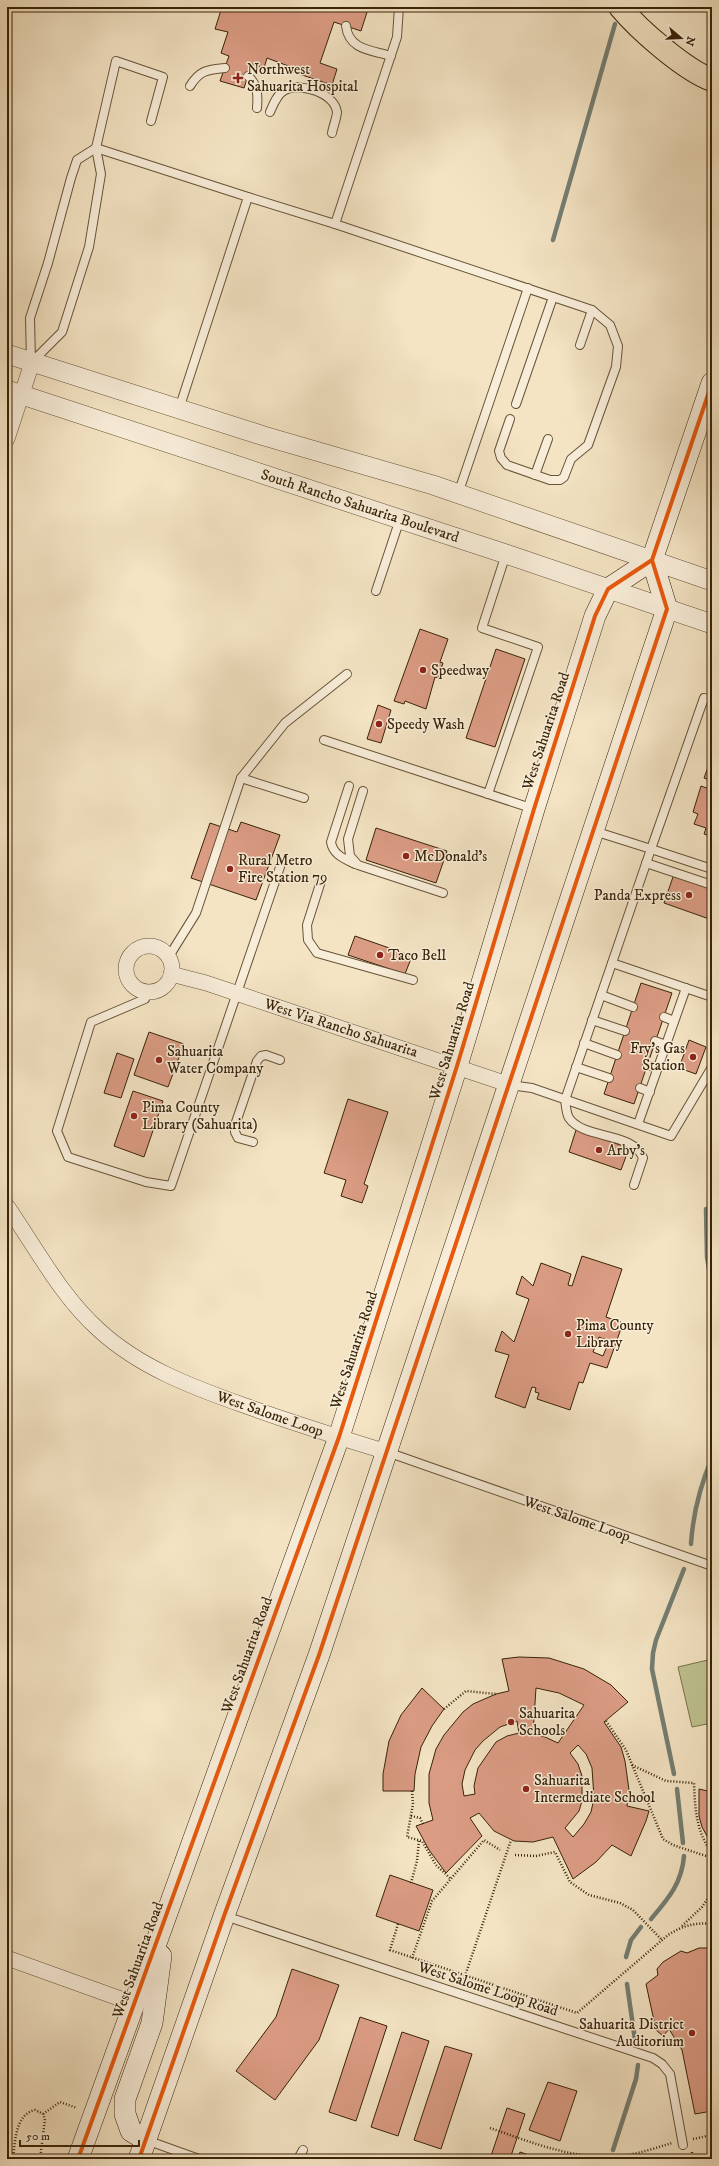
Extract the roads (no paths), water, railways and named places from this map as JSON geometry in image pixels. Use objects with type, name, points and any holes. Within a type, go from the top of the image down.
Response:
[{"type":"highway","points":[[620,7],[672,56],[699,75],[712,80]]},
{"type":"main road","points":[[139,2159],[224,1916],[319,1655],[510,1085],[667,609],[652,560],[712,383]]},
{"type":"main road","points":[[608,589],[652,560]]},
{"type":"main road","name":"West Sahuarita Road","points":[[78,2159],[136,2004],[207,1800],[338,1437],[457,1066],[534,809],[594,620],[608,589]]},
{"type":"main road","points":[[146,2140],[131,2131],[125,2114],[125,2099],[152,2023],[165,1923]]},
{"type":"street","points":[[7,354],[179,410],[458,494],[712,581]]},
{"type":"street","points":[[7,439],[14,392],[32,363]]},
{"type":"street","name":"South Rancho Sahuarita Boulevard","points":[[14,392],[506,554],[712,624]]},
{"type":"street","points":[[153,946],[160,949],[168,958],[172,967],[171,974],[163,987],[157,991],[144,992],[134,988],[126,974],[126,967],[132,953],[138,949],[153,946]]},
{"type":"street","name":"West Via Rancho Sahuarita","points":[[171,974],[206,983],[510,1085]]},
{"type":"street","name":"West Salome Loop","points":[[7,1206],[69,1298],[98,1330],[120,1348],[151,1367],[196,1388],[338,1437],[387,1452]]},
{"type":"street","points":[[7,1958],[136,2004]]},
{"type":"lane","points":[[335,224],[397,37],[399,7]]},
{"type":"lane","points":[[346,26],[347,36],[356,46],[391,56]]},
{"type":"lane","points":[[32,363],[62,332],[89,247],[101,174],[96,148],[116,61],[162,77],[151,121]]},
{"type":"lane","points":[[190,86],[196,76],[206,70],[225,68]]},
{"type":"lane","points":[[248,76],[258,90],[257,108]]},
{"type":"lane","points":[[270,112],[275,100],[285,90],[304,87],[323,94],[332,102],[337,112],[332,133]]},
{"type":"lane","points":[[96,148],[335,224],[528,288],[592,310],[610,324],[618,346],[616,366],[588,445],[571,459],[564,477],[560,480],[550,480],[507,465],[501,458],[499,451],[510,419]]},
{"type":"lane","points":[[32,363],[30,318],[48,263],[71,178],[77,160],[96,148]]},
{"type":"lane","points":[[179,410],[248,197]]},
{"type":"lane","points":[[458,494],[528,288]]},
{"type":"lane","points":[[516,404],[553,297]]},
{"type":"lane","points":[[580,345],[592,310]]},
{"type":"lane","points":[[535,475],[548,439]]},
{"type":"lane","points":[[376,591],[400,519]]},
{"type":"lane","points":[[488,794],[538,647],[482,628],[506,554]]},
{"type":"lane","points":[[168,958],[196,913],[241,778],[285,723],[347,674]]},
{"type":"lane","points":[[634,1185],[643,1158],[640,1150],[631,1145],[576,1125],[568,1117],[565,1100],[704,698],[712,700]]},
{"type":"lane","points":[[324,740],[534,809]]},
{"type":"lane","points":[[241,778],[304,798]]},
{"type":"lane","points":[[349,786],[332,842],[332,848],[338,855],[358,865],[443,893]]},
{"type":"lane","points":[[358,865],[350,856],[348,839],[363,791]]},
{"type":"lane","points":[[593,830],[712,869]]},
{"type":"lane","points":[[646,863],[712,886]]},
{"type":"lane","points":[[144,992],[145,999],[91,1022],[57,1131],[68,1157],[146,1182],[171,1186],[280,867]]},
{"type":"lane","points":[[321,881],[307,925],[308,940],[317,953],[413,980]]},
{"type":"lane","points":[[612,964],[712,997]]},
{"type":"lane","points":[[638,1124],[686,988]]},
{"type":"lane","points":[[601,996],[633,1007]]},
{"type":"lane","points":[[664,1017],[674,1021]]},
{"type":"lane","points":[[592,1020],[625,1031]]},
{"type":"lane","points":[[655,1041],[666,1045]]},
{"type":"lane","points":[[584,1043],[617,1055]]},
{"type":"lane","points":[[253,1142],[238,1138],[234,1132],[235,1125],[257,1060],[261,1056],[266,1055],[280,1060]]},
{"type":"lane","points":[[647,1065],[658,1068]]},
{"type":"lane","points":[[576,1067],[609,1078]]},
{"type":"lane","points":[[510,1085],[532,1088],[671,1136],[712,1067]]},
{"type":"lane","points":[[640,1088],[650,1092]]},
{"type":"lane","name":"West Salome Loop","points":[[387,1452],[712,1566]]},
{"type":"lane","name":"West Salome Loop Road","points":[[224,1916],[658,2061],[670,2074],[683,2143]]},
{"type":"lane","points":[[146,2140],[199,2159]]},
{"type":"lane","points":[[298,2159],[303,2150]]},
{"type":"waterway","points":[[553,240],[615,24]]},
{"type":"waterway","points":[[706,1209],[707,1257],[712,1286]]},
{"type":"waterway","points":[[691,1544],[693,1521],[698,1500],[712,1458]]},
{"type":"waterway","points":[[674,1774],[652,1669],[656,1640],[684,1569]]},
{"type":"waterway","points":[[677,1789],[683,1843]]},
{"type":"waterway","points":[[651,1919],[663,1905],[677,1883],[683,1866],[684,1856]]},
{"type":"waterway","points":[[626,1957],[631,1940],[641,1927]]},
{"type":"waterway","points":[[627,1984],[635,2040]]},
{"type":"waterway","points":[[613,2150],[636,2079],[638,2065]]},
{"type":"place","name":"Northwest Sahuarita Hospital","points":[[238,78]]},
{"type":"place","name":"Speedway","points":[[423,670]]},
{"type":"place","name":"Speedy Wash","points":[[379,724]]},
{"type":"place","name":"McDonald's","points":[[406,856]]},
{"type":"place","name":"Rural Metro Fire Station 79","points":[[230,869]]},
{"type":"place","name":"Panda Express","points":[[689,895]]},
{"type":"place","name":"Taco Bell","points":[[380,955]]},
{"type":"place","name":"Fry's Gas Station","points":[[693,1057]]},
{"type":"place","name":"Sahuarita Water Company","points":[[159,1060]]},
{"type":"place","name":"Pima County Library (Sahuarita)","points":[[134,1116]]},
{"type":"place","name":"Arby's","points":[[599,1150]]},
{"type":"place","name":"Pima County Library","points":[[568,1334]]},
{"type":"place","name":"Sahuarita Schools","points":[[511,1722]]},
{"type":"place","name":"Sahuarita Intermediate School","points":[[526,1789]]},
{"type":"place","name":"Sahuarita District Auditorium","points":[[692,2033]]}]
